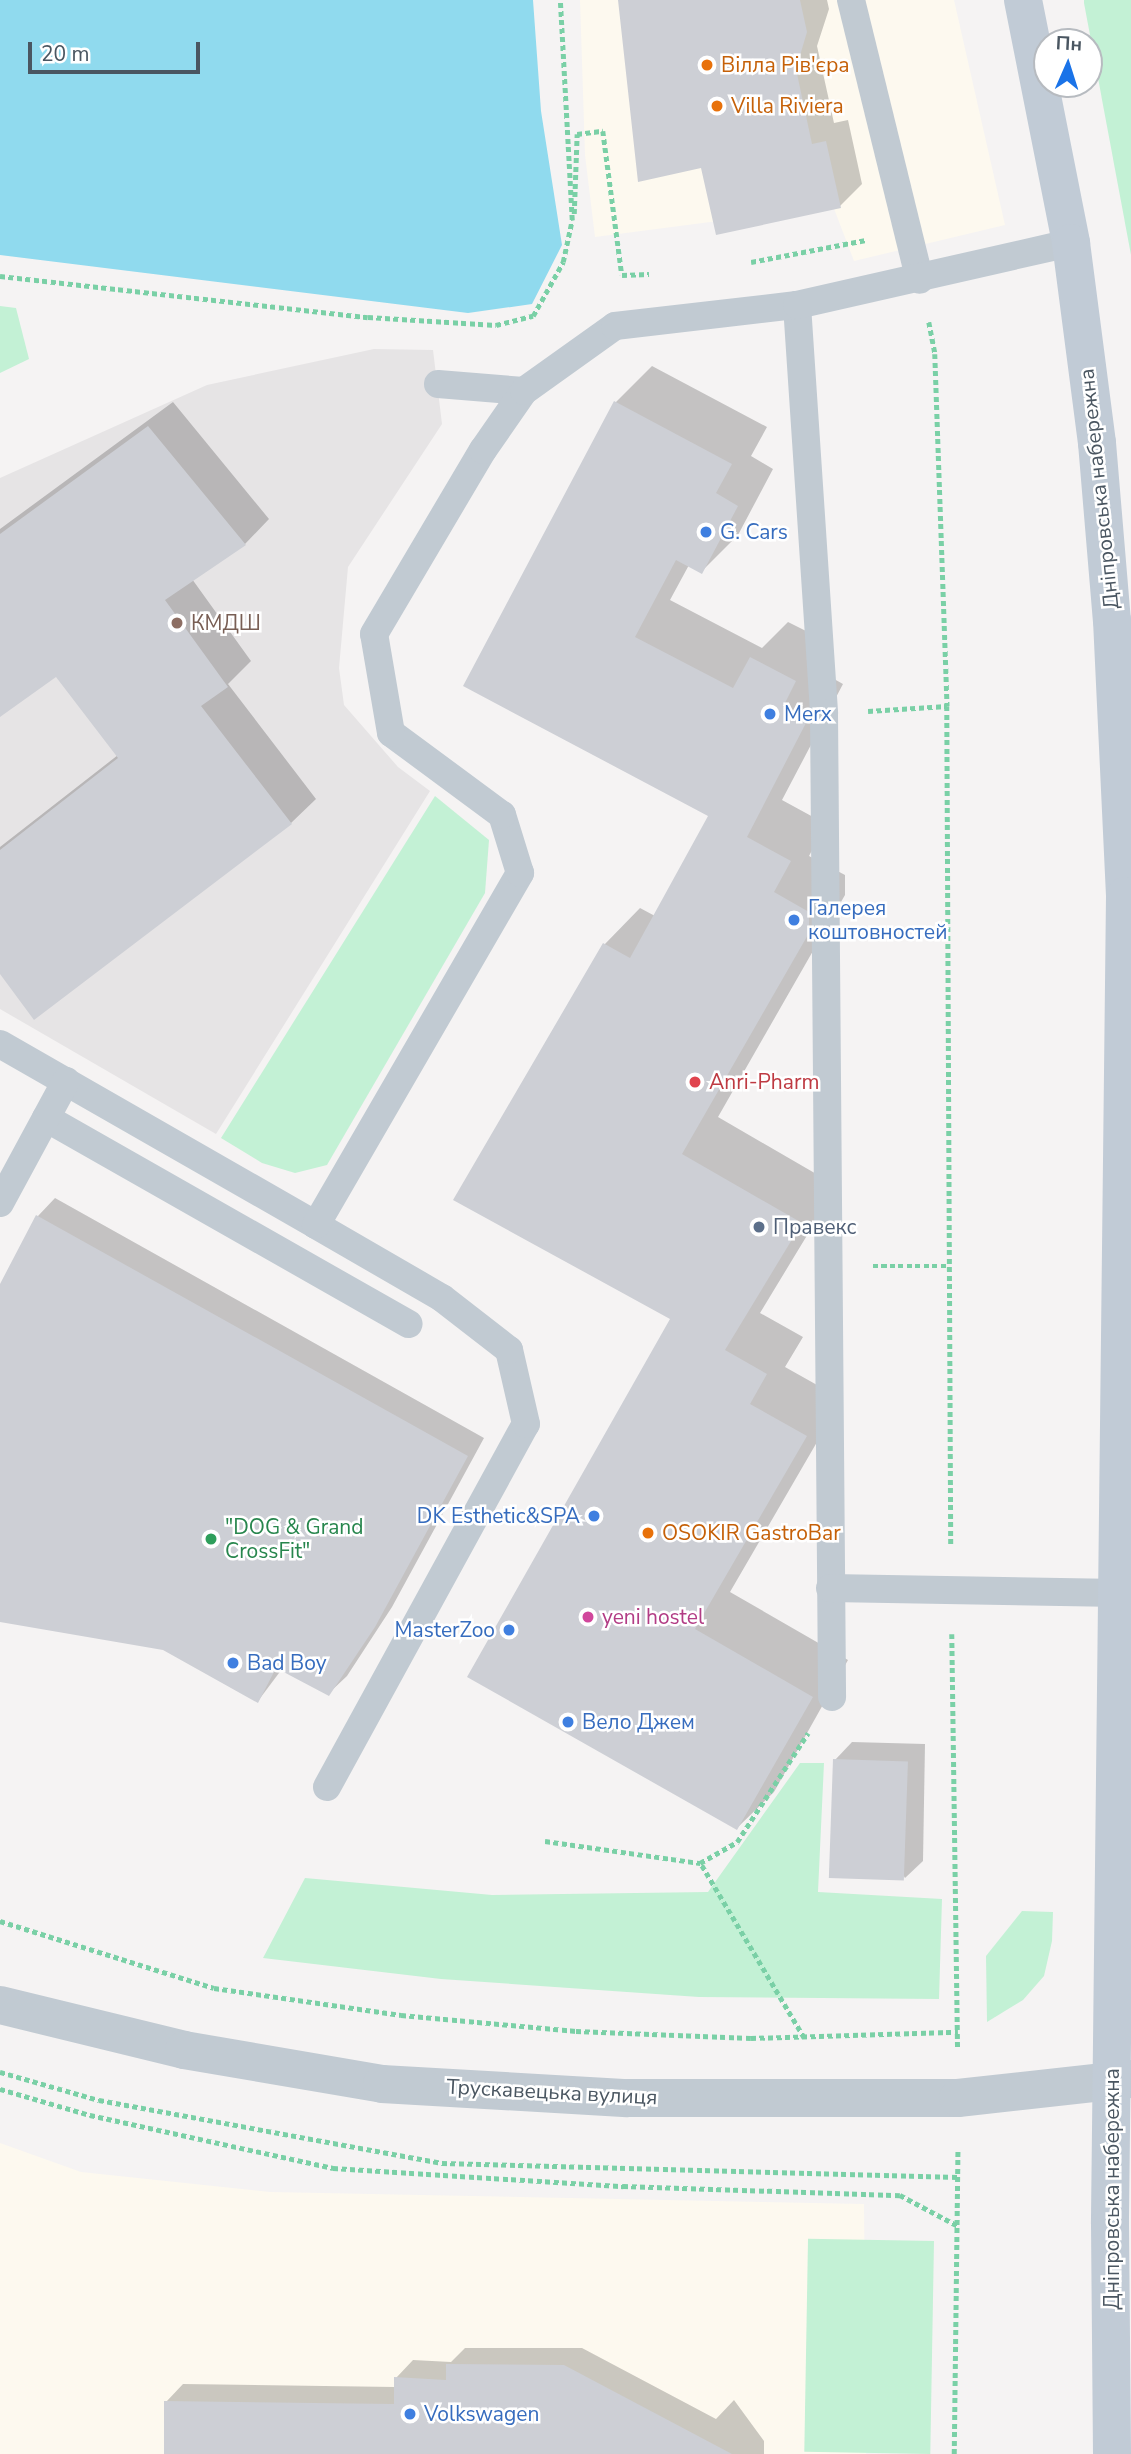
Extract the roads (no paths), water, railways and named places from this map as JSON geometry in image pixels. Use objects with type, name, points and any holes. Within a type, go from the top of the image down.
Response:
[{"type":"main road","name":"Дніпровська набережна","points":[[1023,0],[1071,243],[1097,443],[1111,606],[1125,896],[1120,1593],[1122,2080],[1112,2454]]},
{"type":"street","name":"Трускавецька вулиця","points":[[0,2005],[184,2050],[382,2084],[628,2098],[958,2098],[1122,2080]]},
{"type":"lane","points":[[851,0],[920,280]]},
{"type":"lane","points":[[316,1225],[520,873],[502,815],[391,733],[374,634],[483,450],[524,391],[615,326],[797,305],[920,280],[1071,243]]},
{"type":"lane","points":[[797,305],[824,713],[832,1697]]},
{"type":"lane","points":[[438,384],[524,391]]},
{"type":"lane","points":[[0,1044],[442,1298],[509,1350],[526,1424],[327,1787]]},
{"type":"lane","points":[[0,1203],[66,1081]]},
{"type":"lane","points":[[46,1118],[409,1324]]},
{"type":"lane","points":[[830,1588],[1120,1593]]},
{"type":"water","points":[[0,0],[533,0],[541,111],[562,245],[532,304],[468,313],[0,255]]},
{"type":"place","name":"Вілла Рів'єра","points":[[707,65]]},
{"type":"place","name":"Villa Riviera","points":[[717,106]]},
{"type":"place","name":"G. Cars","points":[[706,532]]},
{"type":"place","name":"КМДШ","points":[[177,623]]},
{"type":"place","name":"Merx","points":[[770,714]]},
{"type":"place","name":"Галерея коштовностей","points":[[794,920]]},
{"type":"place","name":"Anri-Pharm","points":[[695,1082]]},
{"type":"place","name":"Правекс","points":[[759,1227]]},
{"type":"place","name":"DK Esthetic&SPA","points":[[594,1516]]},
{"type":"place","name":"OSOKIR GastroBar","points":[[648,1533]]},
{"type":"place","name":"\"DOG & Grand CrossFit\"","points":[[211,1539]]},
{"type":"place","name":"yeni hostel","points":[[588,1617]]},
{"type":"place","name":"MasterZoo","points":[[509,1630]]},
{"type":"place","name":"Bad Boy","points":[[233,1663]]},
{"type":"place","name":"Вело Джем","points":[[568,1722]]},
{"type":"place","name":"Volkswagen","points":[[410,2414]]}]
